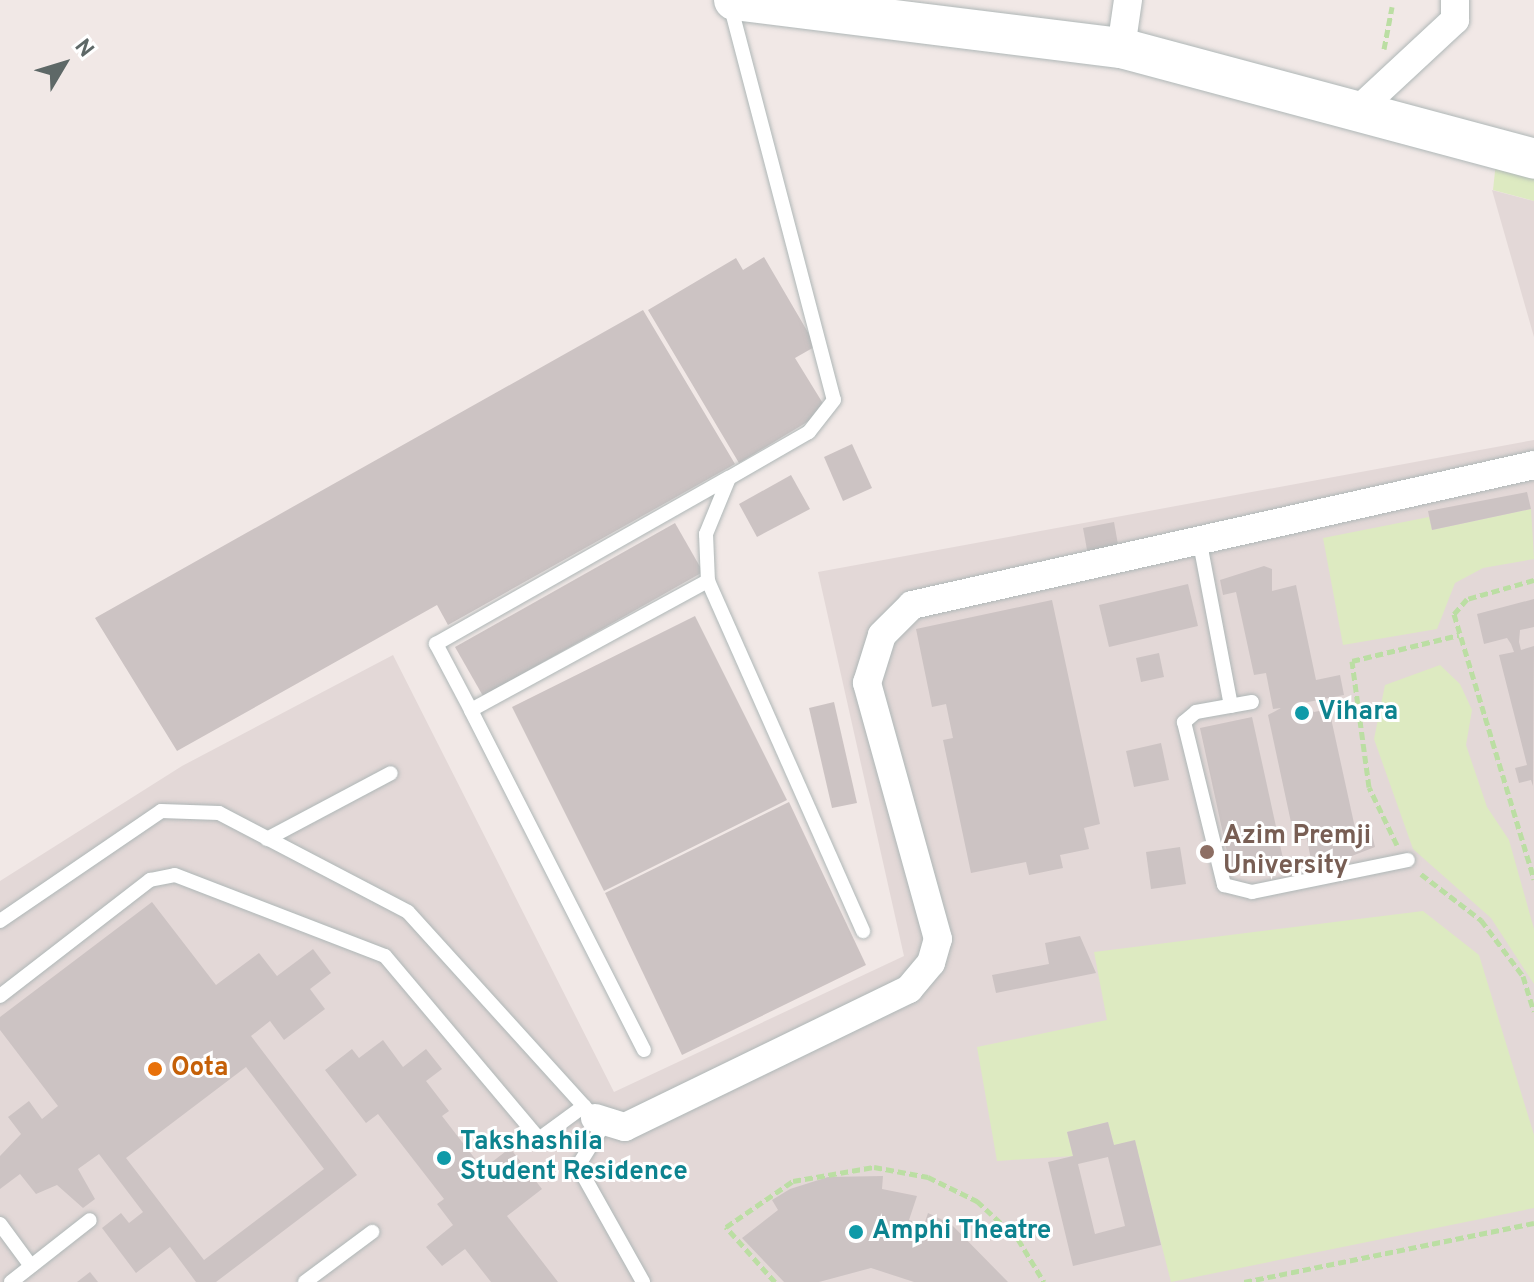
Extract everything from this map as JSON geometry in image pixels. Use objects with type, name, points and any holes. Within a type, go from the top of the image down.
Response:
[{"type":"street","points":[[732,0],[1121,48],[1534,159]]},
{"type":"street","points":[[1121,48],[1128,0]]},
{"type":"street","points":[[1357,111],[1455,20],[1455,0]]},
{"type":"street","points":[[595,1115],[625,1127],[909,989],[931,963],[938,939],[867,683],[872,655],[896,617],[942,594],[1534,465]]},
{"type":"lane","points":[[644,1050],[436,644],[809,432],[834,400],[732,0]]},
{"type":"lane","points":[[729,478],[706,534],[708,581],[863,931]]},
{"type":"lane","points":[[1199,538],[1231,706]]},
{"type":"lane","points":[[471,710],[708,581]]},
{"type":"lane","points":[[1252,702],[1188,715],[1183,730],[1224,885],[1252,892],[1408,860]]},
{"type":"lane","points":[[267,839],[391,773]]},
{"type":"lane","points":[[0,921],[161,811],[219,813],[408,912],[595,1115]]},
{"type":"lane","points":[[0,996],[150,880],[175,875],[385,956],[539,1139],[595,1115]]},
{"type":"lane","points":[[595,1115],[578,1166],[643,1282]]},
{"type":"lane","points":[[11,1282],[90,1220]]},
{"type":"lane","points":[[0,1224],[31,1266]]},
{"type":"lane","points":[[305,1282],[372,1232]]},
{"type":"path","points":[[1534,580],[1467,599],[1454,614],[1534,879]]},
{"type":"path","points":[[1459,635],[1352,661],[1369,787],[1408,860],[1481,920],[1523,976],[1534,1011]]},
{"type":"path","points":[[775,1282],[726,1227],[793,1181],[874,1167],[928,1177],[977,1201],[1018,1239],[1044,1282]]},
{"type":"path","points":[[1244,1282],[1534,1223]]},
{"type":"shaded area","points":[[1492,190],[1534,201],[1534,337]]},
{"type":"shaded area","name":"Azim Premji University","points":[[1534,440],[1534,1282],[0,1282],[0,881],[182,766],[393,655],[614,1092],[904,956],[818,572]]},
{"type":"green space","points":[[1496,162],[1534,172],[1534,201],[1493,190]]},
{"type":"green space","points":[[1531,509],[1534,559],[1483,568],[1455,583],[1437,629],[1343,645],[1323,538],[1429,517],[1432,530]]},
{"type":"green space","points":[[1440,665],[1460,684],[1472,710],[1466,745],[1487,807],[1509,840],[1534,929],[1534,984],[1491,918],[1413,849],[1374,739],[1385,685]]},
{"type":"green space","points":[[1423,911],[1479,955],[1534,1135],[1534,1208],[1171,1282],[1135,1141],[1114,1145],[1108,1122],[1067,1132],[1073,1156],[997,1161],[977,1047],[1107,1020],[1094,952]]},
{"type":"building","points":[[764,257],[816,346],[795,358],[827,410],[739,463],[648,310],[736,258],[743,270]]},
{"type":"building","points":[[643,310],[735,464],[448,625],[437,605],[177,751],[95,618]]},
{"type":"building","points":[[852,444],[872,488],[843,501],[824,457]]},
{"type":"building","points":[[791,475],[810,509],[757,537],[739,504]]},
{"type":"building","points":[[1527,492],[1531,509],[1432,530],[1428,511]]},
{"type":"building","points":[[1114,522],[1119,550],[1088,555],[1083,528]]},
{"type":"building","points":[[675,523],[703,572],[483,696],[455,647]]},
{"type":"building","name":"Vihara","points":[[1264,566],[1272,569],[1272,591],[1296,585],[1316,680],[1340,675],[1344,695],[1303,703],[1314,712],[1329,709],[1357,837],[1372,834],[1375,847],[1344,859],[1311,860],[1307,839],[1295,841],[1268,715],[1281,708],[1273,709],[1266,673],[1254,675],[1236,592],[1223,595],[1220,580]]},
{"type":"building","points":[[1188,584],[1198,626],[1109,647],[1099,605]]},
{"type":"building","points":[[1534,599],[1534,627],[1520,630],[1519,642],[1521,650],[1534,646],[1533,786],[1531,780],[1519,783],[1515,768],[1527,765],[1499,655],[1514,652],[1507,638],[1484,644],[1477,614]]},
{"type":"building","points":[[1052,600],[1100,824],[1084,828],[1089,849],[1060,855],[1063,868],[1029,875],[1026,862],[971,873],[943,740],[953,738],[946,704],[932,707],[916,629]]},
{"type":"building","points":[[695,616],[787,800],[604,891],[512,707]]},
{"type":"building","points":[[1159,653],[1164,677],[1141,682],[1136,658]]},
{"type":"building","points":[[834,702],[857,803],[832,808],[809,708]]},
{"type":"building","points":[[1252,717],[1284,863],[1232,875],[1200,728]]},
{"type":"building","points":[[1161,743],[1169,780],[1134,787],[1126,751]]},
{"type":"building","points":[[789,802],[866,965],[682,1055],[605,893]]},
{"type":"building","points":[[1180,847],[1186,884],[1151,889],[1146,852]]},
{"type":"building","points":[[152,902],[216,985],[259,953],[277,976],[313,949],[331,973],[310,989],[325,1009],[284,1040],[270,1021],[251,1036],[357,1175],[216,1282],[196,1282],[170,1247],[136,1273],[102,1228],[121,1213],[129,1223],[143,1212],[99,1154],[78,1169],[95,1199],[83,1208],[57,1185],[36,1194],[20,1174],[0,1189],[0,1156],[21,1134],[8,1117],[29,1101],[42,1119],[58,1106],[0,1030],[0,1017]],"holes":[[[246,1067],[324,1169],[204,1260],[126,1158]]]},
{"type":"building","points":[[1080,936],[1096,973],[996,993],[992,975],[1049,964],[1045,943]]},
{"type":"building","name":"Takshashila Student Residence","points":[[383,1040],[403,1067],[426,1049],[442,1069],[426,1081],[449,1111],[442,1116],[483,1169],[510,1148],[542,1189],[507,1216],[558,1282],[491,1282],[465,1249],[442,1266],[426,1247],[453,1225],[437,1204],[444,1199],[378,1114],[366,1123],[325,1070],[352,1049],[359,1058]]},
{"type":"building","points":[[1108,1122],[1114,1145],[1135,1140],[1161,1245],[1073,1266],[1048,1162],[1073,1156],[1067,1132]],"holes":[[[1108,1157],[1125,1226],[1095,1234],[1078,1164]]]},
{"type":"building","name":"Amphi Theatre","points":[[883,1176],[882,1189],[917,1196],[909,1220],[924,1225],[928,1213],[951,1224],[1008,1282],[914,1282],[871,1268],[819,1282],[784,1282],[742,1238],[778,1210],[772,1200],[790,1189],[828,1177]]},
{"type":"building","points":[[90,1272],[98,1282],[77,1282]]},
{"type":"place","name":"Vihara","points":[[1302,713]]},
{"type":"place","name":"Azim Premji University","points":[[1207,852]]},
{"type":"place","name":"Oota","points":[[155,1069]]},
{"type":"place","name":"Takshashila Student Residence","points":[[444,1158]]},
{"type":"place","name":"Amphi Theatre","points":[[856,1232]]}]
